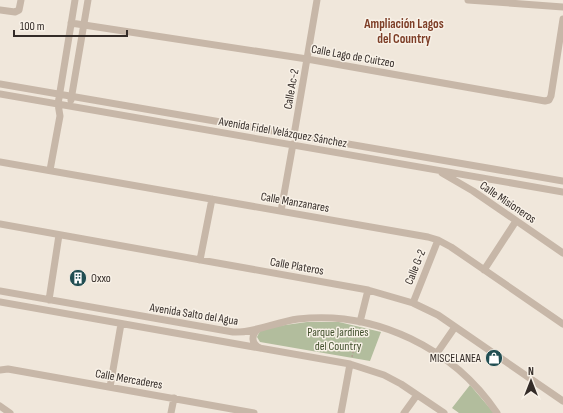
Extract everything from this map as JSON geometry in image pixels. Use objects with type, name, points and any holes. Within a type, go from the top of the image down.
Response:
[{"type":"street","points":[[0,10],[15,12],[19,10],[22,0]]},
{"type":"street","points":[[50,170],[60,116],[58,104],[75,0]]},
{"type":"street","points":[[60,116],[70,106],[85,25],[88,0]]},
{"type":"street","name":"Calle Ac-2","points":[[294,135],[317,0]]},
{"type":"street","points":[[468,0],[563,7]]},
{"type":"street","name":"Calle Lago de Cuitzeo","points":[[71,23],[307,59],[545,101],[549,100],[551,96],[563,19]]},
{"type":"street","name":"Avenida Fidel Velázquez Sánchez","points":[[0,84],[563,181]]},
{"type":"street","name":"Avenida Fidel Velázquez Sánchez","points":[[0,94],[563,192]]},
{"type":"street","points":[[115,114],[116,104]]},
{"type":"street","points":[[334,152],[336,142]]},
{"type":"street","points":[[281,211],[293,144]]},
{"type":"street","name":"Calle Manzanares","points":[[0,162],[428,237],[438,240],[451,247],[563,324]]},
{"type":"street","name":"Calle Misioneros","points":[[438,171],[473,191],[563,253]]},
{"type":"street","points":[[200,260],[212,199]]},
{"type":"street","points":[[484,270],[516,221]]},
{"type":"street","name":"Calle Plateros","points":[[0,224],[368,290],[413,303],[438,315],[563,400]]},
{"type":"street","points":[[50,300],[59,234]]},
{"type":"street","name":"Calle G-2","points":[[413,303],[438,240]]},
{"type":"street","points":[[360,322],[368,290]]},
{"type":"street","name":"Avenida Salto del Agua","points":[[0,291],[233,332],[248,332],[282,322],[311,318],[328,318],[373,325],[404,335],[438,353],[470,379],[482,392],[497,413]]},
{"type":"street","name":"Avenida Salto del Agua","points":[[0,302],[350,364],[384,375],[444,413]]},
{"type":"street","points":[[153,330],[155,318]]},
{"type":"street","points":[[110,387],[121,324]]},
{"type":"street","points":[[438,353],[455,327]]},
{"type":"street","points":[[258,329],[254,333],[254,342],[258,347],[263,349]]},
{"type":"street","points":[[341,413],[350,364]]},
{"type":"street","name":"Calle Mercaderes","points":[[0,370],[8,369],[254,413]]},
{"type":"street","points":[[404,413],[417,395]]},
{"type":"street","points":[[171,413],[174,398]]},
{"type":"street","points":[[0,406],[10,413]]},
{"type":"path","points":[[350,364],[360,322]]},
{"type":"green space","name":"Parque Jardines del Country","points":[[307,322],[339,322],[381,332],[370,361],[260,342],[257,337],[260,331],[278,326]]},
{"type":"green space","points":[[470,385],[494,413],[459,413],[452,408]]},
{"type":"place","name":"Oxxo","points":[[78,278]]},
{"type":"place","name":"MISCELANEA","points":[[494,358]]},
{"type":"district","name":"Ampliación Lagos del Country","points":[[404,30]]}]
